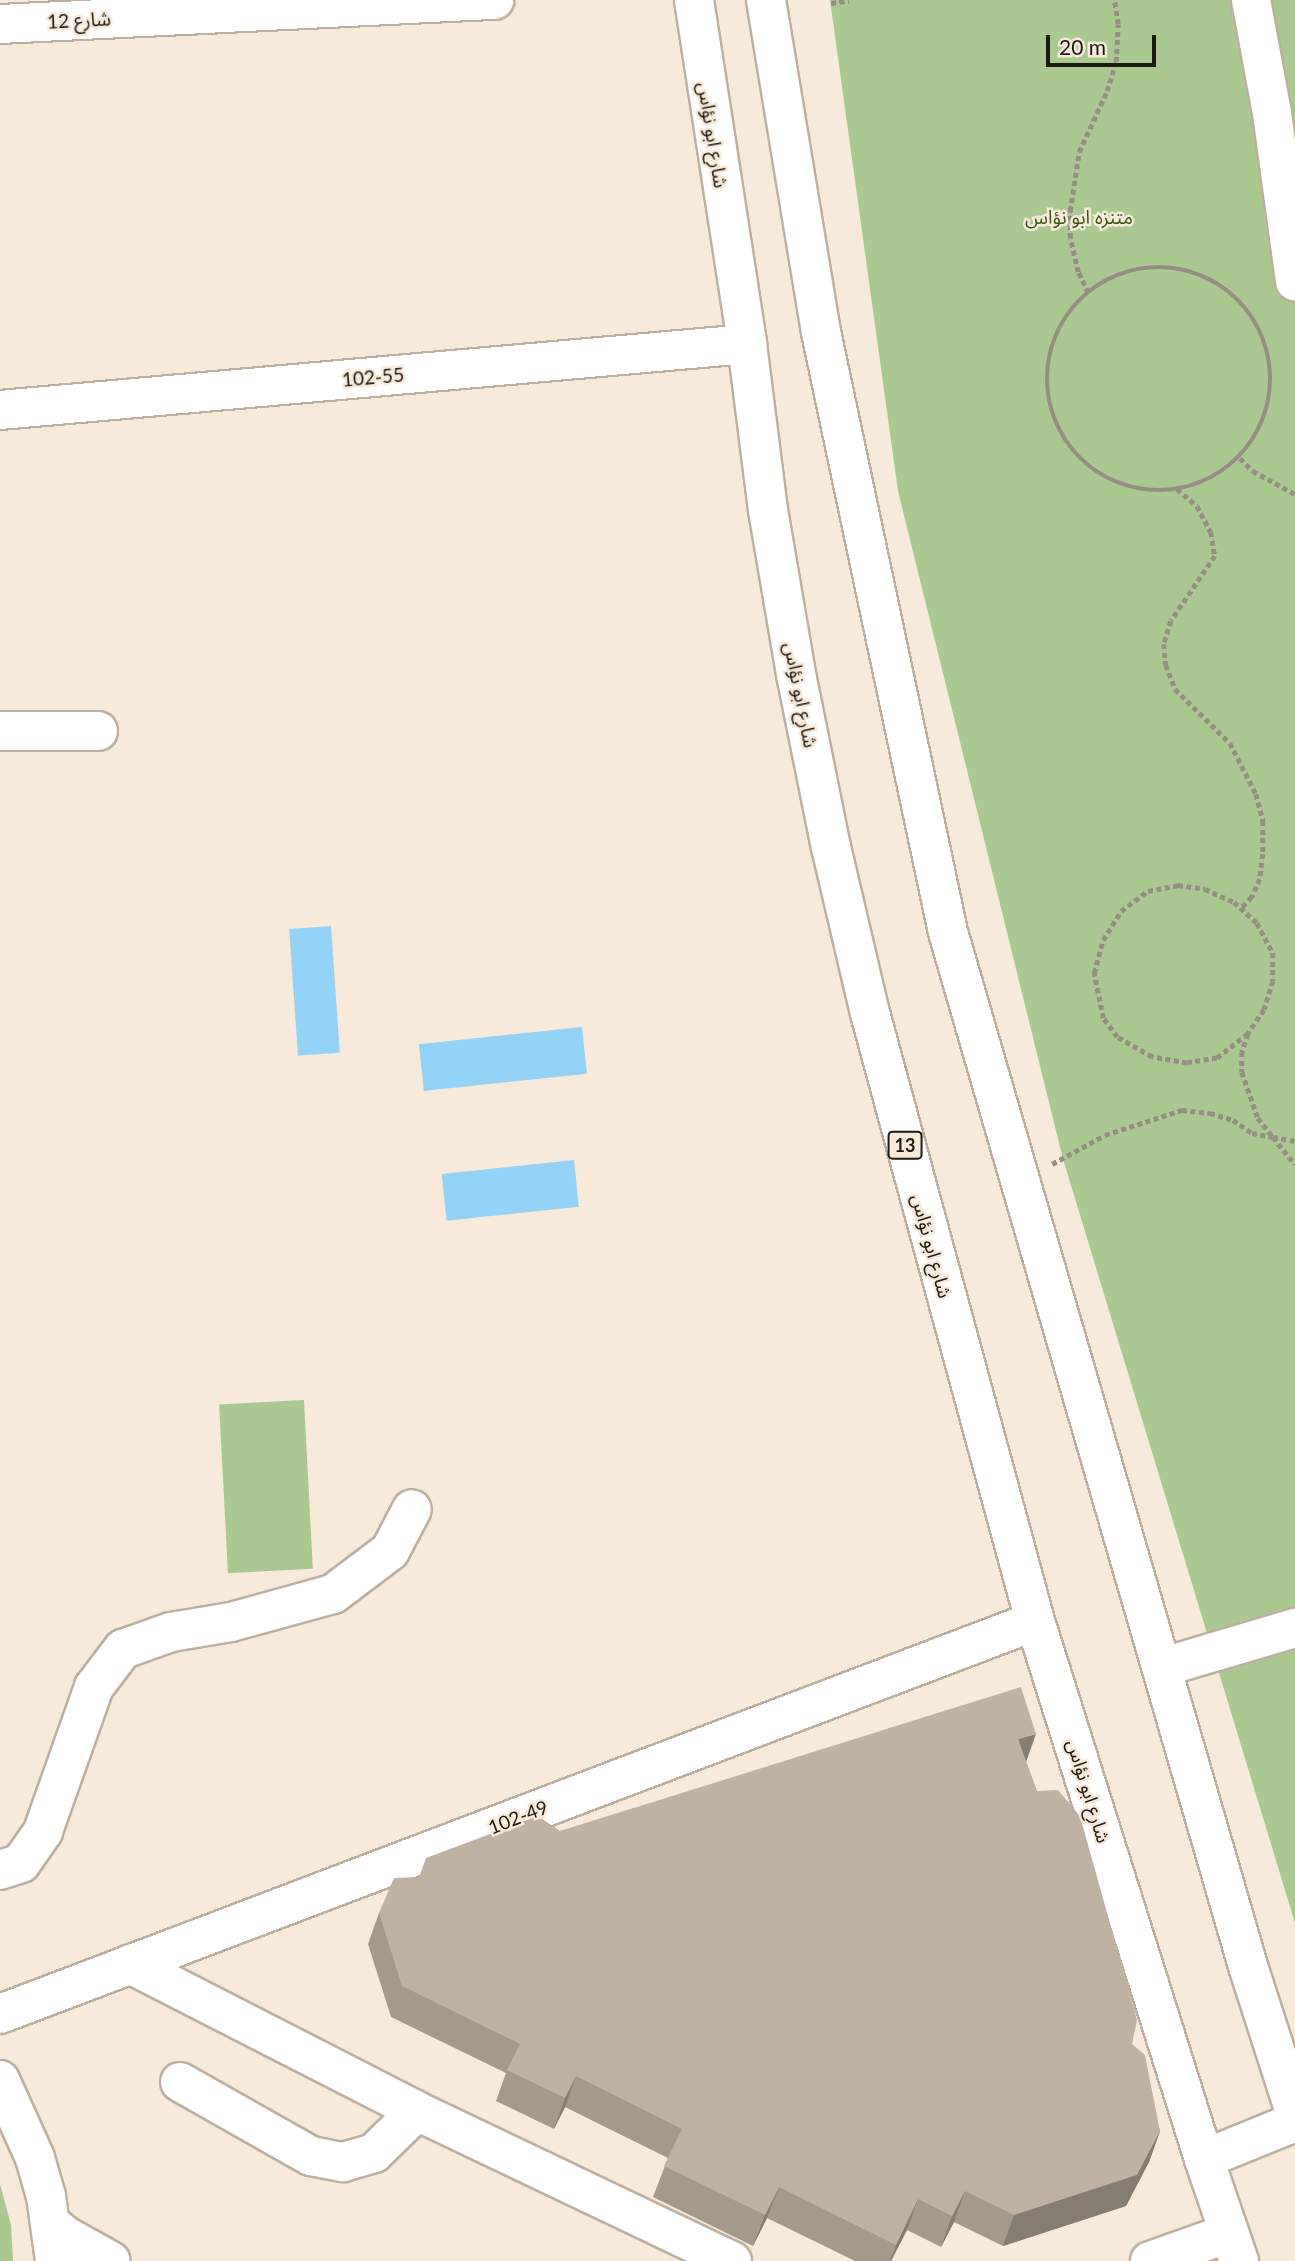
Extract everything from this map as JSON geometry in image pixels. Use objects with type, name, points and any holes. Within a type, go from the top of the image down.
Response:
[{"type":"main road","name":"شارع 12","points":[[0,24],[129,9],[494,0]]},
{"type":"main road","name":"شارع ابو نؤاس","points":[[694,0],[747,344],[770,523],[831,847],[897,1115],[1035,1622],[1204,2160],[1234,2247]]},
{"type":"main road","points":[[766,0],[821,332],[948,932],[1248,1966],[1295,2112]]},
{"type":"main road","points":[[1251,0],[1272,113],[1295,281]]},
{"type":"main road","name":"102-55","points":[[0,410],[747,344]]},
{"type":"main road","points":[[0,731],[99,731]]},
{"type":"main road","points":[[0,1870],[21,1863],[43,1830],[94,1687],[123,1648],[170,1632],[231,1622],[333,1594],[390,1551],[412,1509]]},
{"type":"main road","name":"102-49","points":[[0,2014],[1035,1622]]},
{"type":"main road","points":[[1163,1667],[1295,1628]]},
{"type":"main road","points":[[130,1964],[416,2111],[732,2261]]},
{"type":"main road","points":[[0,2080],[35,2158],[51,2224],[55,2261]]},
{"type":"main road","points":[[180,2082],[311,2156],[344,2162],[374,2152],[416,2111]]},
{"type":"main road","points":[[1204,2160],[1295,2122]]},
{"type":"main road","points":[[51,2224],[66,2236],[111,2261]]},
{"type":"main road","points":[[1150,2261],[1234,2247]]},
{"type":"path","points":[[831,3],[849,0]]},
{"type":"path","points":[[1088,293],[1078,272],[1070,238],[1070,211],[1079,152],[1107,91],[1116,62],[1118,24],[1114,0]]},
{"type":"path","points":[[1158,267],[1187,270],[1214,282],[1238,299],[1256,322],[1268,349],[1272,378],[1268,407],[1257,435],[1240,458],[1216,476],[1177,489],[1160,491],[1131,488],[1104,477],[1080,459],[1062,436],[1049,399],[1046,380],[1050,351],[1061,324],[1088,293],[1102,282],[1129,271],[1158,267]]},
{"type":"path","points":[[1240,458],[1253,471],[1295,494]]},
{"type":"path","points":[[1177,489],[1197,506],[1211,532],[1215,556],[1171,621],[1164,644],[1166,665],[1175,690],[1230,743],[1256,794],[1263,821],[1264,854],[1260,879],[1252,897],[1241,909]]},
{"type":"path","points":[[1248,1034],[1217,1058],[1187,1063],[1152,1057],[1117,1037],[1103,1018],[1096,997],[1094,973],[1103,940],[1121,911],[1147,891],[1178,885],[1205,889],[1241,909],[1257,923],[1273,953],[1273,981],[1264,1010],[1248,1034],[1242,1052],[1242,1072],[1258,1118],[1295,1164]]},
{"type":"path","points":[[1050,1164],[1105,1135],[1182,1110],[1210,1113],[1233,1121],[1252,1133],[1295,1141]]},
{"type":"green space","name":"متنزه ابو نؤاس","points":[[830,0],[1295,0],[1295,1923],[1063,1159],[898,491]]},
{"type":"green space","points":[[304,1400],[313,1569],[228,1573],[219,1404]]},
{"type":"green space","points":[[0,2184],[11,2225],[13,2261],[0,2261]]},
{"type":"water","points":[[331,926],[340,1053],[298,1056],[289,929]]},
{"type":"water","points":[[582,1027],[587,1074],[424,1091],[419,1044]]},
{"type":"water","points":[[574,1160],[579,1207],[447,1221],[442,1174]]},
{"type":"building","points":[[1021,1687],[1036,1734],[1018,1739],[1037,1791],[1058,1790],[1080,1816],[1137,2020],[1132,2044],[1145,2055],[1160,2131],[1137,2175],[1014,2215],[965,2191],[952,2216],[918,2199],[896,2245],[779,2187],[765,2215],[664,2166],[682,2129],[576,2076],[565,2098],[507,2070],[520,2044],[402,1986],[379,1913],[394,1878],[419,1877],[426,1858],[538,1816],[560,1831]]}]
